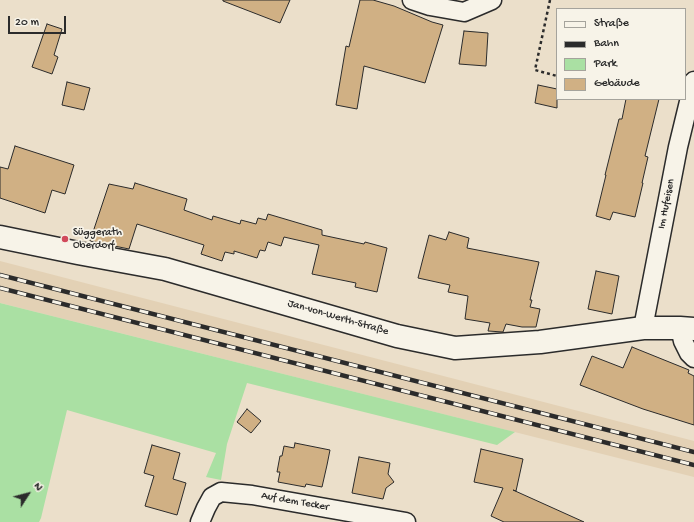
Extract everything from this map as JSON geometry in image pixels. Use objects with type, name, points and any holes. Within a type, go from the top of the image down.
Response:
[{"type":"main road","name":"Jan-von-Werth-Straße","points":[[0,237],[165,269],[397,336],[455,348],[540,342],[643,328],[687,328]]},
{"type":"street","points":[[412,0],[430,6],[464,12],[492,0]]},
{"type":"street","name":"Im Hufeisen","points":[[643,328],[678,147],[694,81]]},
{"type":"street","name":"Jan-von-Werth-Straße","points":[[687,328],[682,340],[689,353],[694,358]]},
{"type":"street","name":"Auf dem Tecker","points":[[200,522],[212,497],[221,492],[252,495],[406,522]]},
{"type":"path","points":[[550,0],[535,70],[556,76]]},
{"type":"shaded area","points":[[0,261],[694,441],[694,477],[0,303]]},
{"type":"green space","points":[[0,303],[515,432],[497,445],[247,383],[227,444],[221,480],[206,477],[216,453],[67,410],[39,522],[0,522]]},
{"type":"building","points":[[223,0],[290,0],[280,23]]},
{"type":"building","points":[[360,0],[373,0],[394,6],[443,25],[425,83],[364,66],[357,109],[336,105],[346,46],[349,47]]},
{"type":"building","points":[[47,24],[62,29],[54,55],[58,57],[52,74],[32,67]]},
{"type":"building","points":[[464,31],[488,33],[486,66],[459,64]]},
{"type":"building","points":[[67,82],[90,88],[84,110],[62,105]]},
{"type":"building","points":[[538,85],[556,89],[557,108],[535,103]]},
{"type":"building","points":[[626,100],[659,100],[645,156],[648,157],[635,217],[613,212],[610,220],[596,216],[619,119],[622,119]]},
{"type":"building","points":[[15,146],[74,165],[65,194],[52,190],[45,213],[0,198],[0,167],[8,169]]},
{"type":"building","points":[[135,183],[187,199],[184,210],[212,220],[213,216],[240,224],[241,220],[256,224],[258,218],[266,220],[268,214],[322,230],[322,235],[364,244],[365,242],[387,248],[377,292],[355,287],[356,283],[312,274],[319,245],[284,237],[281,246],[268,242],[265,251],[260,250],[257,258],[234,251],[234,254],[225,252],[222,261],[201,254],[204,245],[137,224],[129,249],[90,241],[109,184],[133,189]]},
{"type":"building","points":[[449,232],[469,238],[467,248],[539,262],[530,300],[532,300],[530,307],[540,309],[536,327],[522,327],[506,324],[503,332],[488,331],[490,323],[465,319],[468,296],[448,292],[450,285],[418,278],[429,235],[446,240]]},
{"type":"building","points":[[596,271],[619,276],[612,314],[588,309]]},
{"type":"building","points":[[632,347],[689,370],[688,373],[694,376],[694,425],[643,409],[580,385],[592,356],[623,368]]},
{"type":"building","points":[[247,409],[261,421],[251,433],[237,422]]},
{"type":"building","points":[[295,443],[330,450],[322,487],[306,484],[305,487],[278,482],[280,472],[277,472],[280,456],[282,456],[284,446],[294,448]]},
{"type":"building","points":[[152,445],[180,453],[173,479],[186,483],[177,515],[145,506],[154,476],[144,473]]},
{"type":"building","points":[[481,449],[523,459],[516,491],[513,490],[584,522],[504,522],[491,516],[503,488],[474,482]]},
{"type":"building","points":[[359,457],[390,463],[388,474],[394,482],[386,488],[383,499],[352,493]]},
{"type":"railway","points":[[0,275],[694,452]]},
{"type":"railway","points":[[0,288],[694,465]]},
{"type":"place","name":"Süggerath Oberdorf","points":[[65,239]]}]
